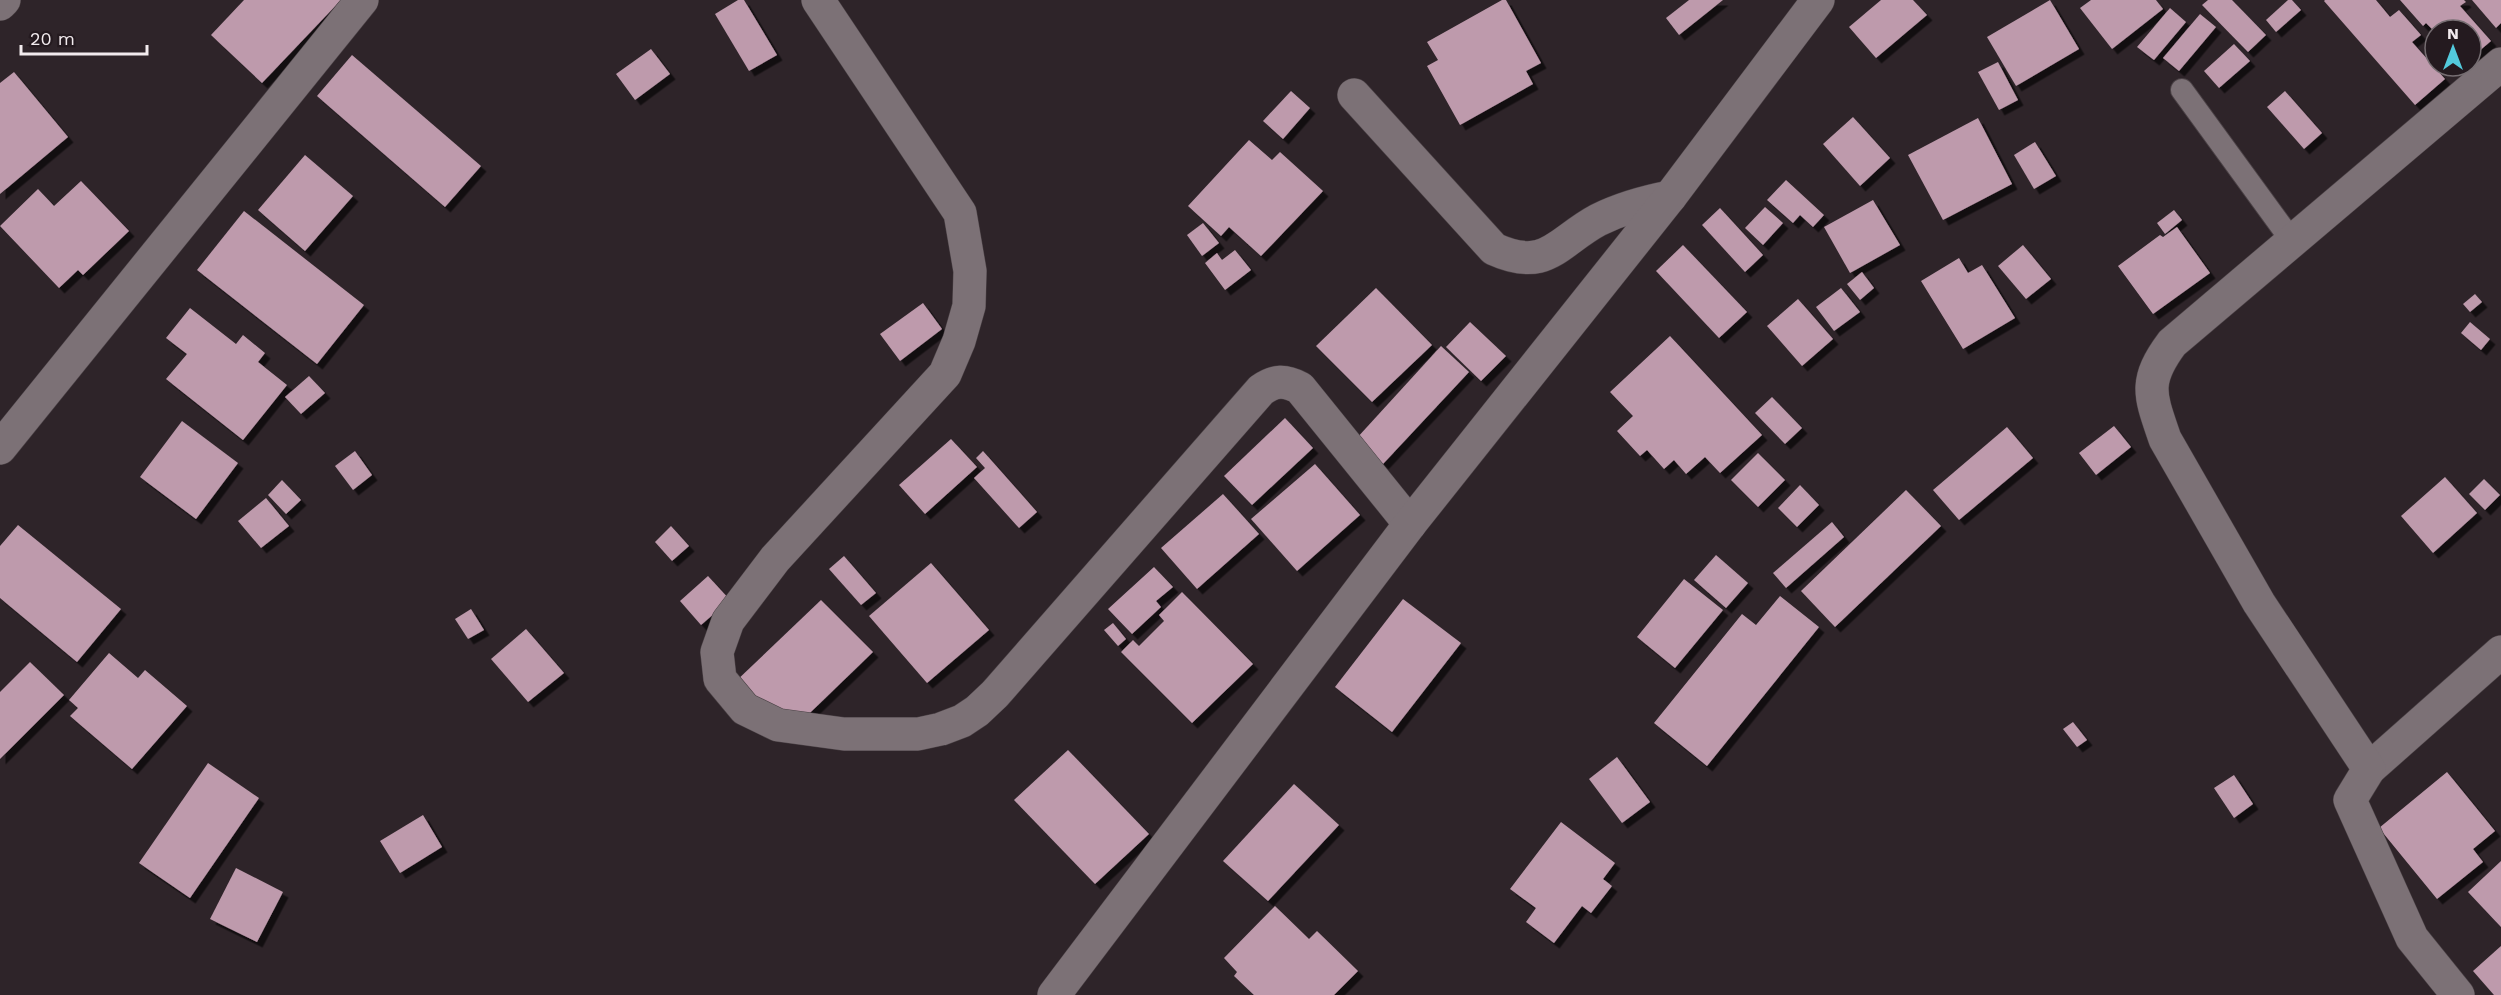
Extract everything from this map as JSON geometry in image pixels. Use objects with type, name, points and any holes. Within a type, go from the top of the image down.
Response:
[{"type":"street","points":[[0,4],[4,0]]},
{"type":"street","points":[[0,448],[362,0]]},
{"type":"street","points":[[818,0],[960,213],[970,271],[969,306],[959,341],[945,374],[775,559],[728,621],[717,652],[720,679],[745,709],[778,725],[844,734],[918,734],[962,721],[995,694],[1261,390],[1270,383],[1289,382],[1300,388],[1410,524]]},
{"type":"street","points":[[1054,995],[1410,524],[1670,197],[1818,0]]},
{"type":"street","points":[[2368,769],[2259,603],[2165,439],[2151,386],[2157,364],[2172,343],[2501,64]]},
{"type":"street","points":[[1354,95],[1494,249],[1510,256],[1529,258],[1547,255],[1595,222],[1614,212],[1633,204],[1670,197]]},
{"type":"street","points":[[2458,995],[2412,938],[2350,800],[2368,769],[2501,652]]},
{"type":"lane","points":[[2182,90],[2292,241]]},
{"type":"building","points":[[244,0],[341,0],[262,83],[211,35]]},
{"type":"building","points":[[738,0],[744,0],[777,55],[749,71],[715,14]]},
{"type":"building","points":[[1502,0],[1506,0],[1541,63],[1526,71],[1533,84],[1460,125],[1427,66],[1438,60],[1427,42]]},
{"type":"building","points":[[1689,0],[1723,0],[1679,35],[1666,18]]},
{"type":"building","points":[[1881,0],[1913,0],[1927,15],[1876,58],[1849,27]]},
{"type":"building","points":[[2050,0],[2079,49],[2016,86],[1987,37]]},
{"type":"building","points":[[2091,0],[2156,0],[2163,9],[2112,49],[2080,8]]},
{"type":"building","points":[[2208,0],[2232,0],[2266,35],[2248,52],[2202,5]]},
{"type":"building","points":[[2288,0],[2292,0],[2301,10],[2276,32],[2266,20]]},
{"type":"building","points":[[2376,0],[2390,17],[2399,10],[2421,35],[2412,42],[2423,54],[2423,78],[2445,79],[2415,105],[2324,1]]},
{"type":"building","points":[[2400,0],[2464,0],[2466,2],[2460,6],[2471,18],[2423,18],[2423,26]]},
{"type":"building","points":[[2472,0],[2501,0],[2501,23],[2496,28]]},
{"type":"building","points":[[2170,8],[2186,22],[2154,60],[2137,47]]},
{"type":"building","points":[[2200,14],[2216,27],[2179,71],[2163,58]]},
{"type":"building","points":[[2483,32],[2491,41],[2483,48]]},
{"type":"building","points":[[2234,44],[2250,61],[2219,88],[2204,71]]},
{"type":"building","points":[[651,49],[670,74],[635,100],[616,74]]},
{"type":"building","points":[[352,55],[481,166],[445,207],[317,96]]},
{"type":"building","points":[[1998,62],[2018,100],[1999,110],[1978,72]]},
{"type":"building","points":[[14,72],[68,137],[0,194],[0,83]]},
{"type":"building","points":[[1291,91],[1310,108],[1283,139],[1263,121]]},
{"type":"building","points":[[2285,91],[2322,133],[2304,149],[2267,107]]},
{"type":"building","points":[[1853,117],[1890,158],[1860,186],[1823,144]]},
{"type":"building","points":[[1978,118],[2012,184],[1943,220],[1908,155]]},
{"type":"building","points":[[1249,140],[1272,160],[1280,152],[1323,191],[1261,256],[1229,227],[1221,236],[1188,206]]},
{"type":"building","points":[[2035,142],[2056,176],[2034,189],[2014,155]]},
{"type":"building","points":[[305,155],[353,196],[305,251],[258,210]]},
{"type":"building","points":[[1786,180],[1824,215],[1813,227],[1800,215],[1793,223],[1767,200]]},
{"type":"building","points":[[81,181],[129,231],[83,275],[78,270],[59,288],[0,226],[38,189],[54,206]]},
{"type":"building","points":[[1873,200],[1900,245],[1850,273],[1824,227]]},
{"type":"building","points":[[1765,207],[1783,223],[1763,245],[1745,228]]},
{"type":"building","points":[[1720,208],[1763,255],[1745,272],[1702,225]]},
{"type":"building","points":[[2174,210],[2182,220],[2165,234],[2157,223]]},
{"type":"building","points":[[244,211],[364,305],[317,364],[197,270]]},
{"type":"building","points":[[1203,223],[1219,243],[1202,256],[1187,235]]},
{"type":"building","points":[[2177,227],[2210,273],[2153,314],[2118,266],[2160,235],[2163,237]]},
{"type":"building","points":[[1683,245],[1747,312],[1719,338],[1656,271]]},
{"type":"building","points":[[2023,245],[2051,279],[2026,299],[1998,266]]},
{"type":"building","points":[[1235,250],[1251,270],[1225,290],[1205,263],[1217,253],[1222,260]]},
{"type":"building","points":[[1959,258],[1968,273],[1982,265],[2015,318],[1963,349],[1921,281]]},
{"type":"building","points":[[1862,272],[1874,288],[1860,300],[1847,284]]},
{"type":"building","points":[[1376,288],[1432,345],[1372,402],[1316,346]]},
{"type":"building","points":[[1841,288],[1860,312],[1834,331],[1816,307]]},
{"type":"building","points":[[2475,294],[2482,302],[2470,312],[2463,304]]},
{"type":"building","points":[[1798,299],[1833,339],[1802,366],[1767,326]]},
{"type":"building","points":[[923,303],[942,329],[900,361],[880,334]]},
{"type":"building","points":[[190,308],[236,344],[243,335],[265,353],[258,362],[287,385],[243,440],[166,379],[187,354],[166,338]]},
{"type":"building","points":[[1470,322],[1506,356],[1481,381],[1446,347]]},
{"type":"building","points":[[2470,322],[2490,339],[2481,350],[2461,333]]},
{"type":"building","points":[[1670,336],[1762,435],[1720,473],[1705,457],[1686,474],[1674,460],[1664,469],[1647,450],[1640,456],[1617,431],[1633,416],[1610,392]]},
{"type":"building","points":[[1441,346],[1469,372],[1383,464],[1356,439]]},
{"type":"building","points":[[309,376],[325,393],[301,414],[285,397]]},
{"type":"building","points":[[1772,397],[1802,428],[1785,444],[1755,413]]},
{"type":"building","points":[[1285,418],[1313,448],[1252,505],[1224,476]]},
{"type":"building","points":[[182,421],[238,463],[196,519],[140,477]]},
{"type":"building","points":[[2114,426],[2131,447],[2096,475],[2079,453]]},
{"type":"building","points":[[2007,427],[2033,458],[1959,520],[1933,490]]},
{"type":"building","points":[[951,439],[977,467],[925,514],[899,485]]},
{"type":"building","points":[[355,451],[372,475],[353,490],[335,466]]},
{"type":"building","points":[[983,451],[1037,512],[1019,528],[974,478],[985,468],[976,458]]},
{"type":"building","points":[[1758,453],[1785,480],[1758,507],[1731,480]]},
{"type":"building","points":[[1315,464],[1360,515],[1297,571],[1251,519]]},
{"type":"building","points":[[2445,477],[2477,513],[2433,553],[2401,516]]},
{"type":"building","points":[[2484,479],[2500,495],[2485,510],[2469,494]]},
{"type":"building","points":[[282,480],[301,500],[286,514],[268,495]]},
{"type":"building","points":[[1800,485],[1819,505],[1797,527],[1778,508]]},
{"type":"building","points":[[1906,490],[1941,526],[1835,627],[1801,591]]},
{"type":"building","points":[[1223,494],[1259,534],[1197,589],[1161,548]]},
{"type":"building","points":[[266,498],[289,526],[261,548],[238,521]]},
{"type":"building","points":[[1832,522],[1844,537],[1786,588],[1773,573]]},
{"type":"building","points":[[18,525],[121,609],[77,662],[0,598],[0,546]]},
{"type":"building","points":[[671,526],[689,546],[672,561],[655,542]]},
{"type":"building","points":[[1716,555],[1748,583],[1726,608],[1694,580]]},
{"type":"building","points":[[844,556],[876,593],[861,605],[829,569]]},
{"type":"building","points":[[931,563],[989,630],[927,683],[869,616]]},
{"type":"building","points":[[1154,567],[1173,587],[1156,601],[1161,607],[1132,634],[1108,609]]},
{"type":"building","points":[[708,576],[730,600],[701,625],[680,601]]},
{"type":"building","points":[[1684,579],[1723,610],[1675,668],[1637,637]]},
{"type":"building","points":[[1182,592],[1253,664],[1192,723],[1121,652],[1133,640],[1139,646],[1164,621],[1159,615]]},
{"type":"building","points":[[1780,596],[1819,627],[1707,766],[1654,723],[1742,614],[1756,625]]},
{"type":"building","points":[[1403,599],[1461,643],[1392,732],[1335,687]]},
{"type":"building","points":[[821,600],[873,652],[786,736],[734,683]]},
{"type":"building","points":[[471,609],[484,630],[468,639],[455,619]]},
{"type":"building","points":[[1113,623],[1126,639],[1118,646],[1104,630]]},
{"type":"building","points":[[526,629],[564,673],[528,702],[491,659]]},
{"type":"building","points":[[109,653],[138,678],[145,670],[187,706],[132,769],[70,716],[78,708],[69,700]]},
{"type":"building","points":[[30,662],[64,695],[0,759],[0,692]]},
{"type":"building","points":[[2073,722],[2087,740],[2077,747],[2063,729]]},
{"type":"building","points":[[1068,750],[1149,834],[1095,884],[1014,800]]},
{"type":"building","points":[[1617,757],[1650,802],[1622,823],[1589,779]]},
{"type":"building","points":[[208,763],[259,798],[190,898],[139,863]]},
{"type":"building","points":[[2447,772],[2495,831],[2473,849],[2483,862],[2437,899],[2379,828]]},
{"type":"building","points":[[2234,775],[2253,804],[2234,818],[2214,788]]},
{"type":"building","points":[[1294,784],[1339,825],[1268,901],[1223,861]]},
{"type":"building","points":[[423,815],[442,847],[400,873],[380,841]]},
{"type":"building","points":[[1561,822],[1615,863],[1603,879],[1612,886],[1591,913],[1582,906],[1554,943],[1526,922],[1536,908],[1510,889]]},
{"type":"building","points":[[2501,861],[2501,927],[2468,892]]},
{"type":"building","points":[[236,868],[283,892],[257,942],[210,919]]},
{"type":"building","points":[[1275,906],[1309,939],[1317,931],[1358,971],[1334,995],[1254,995],[1234,976],[1237,972],[1224,958]]},
{"type":"building","points":[[2501,946],[2501,995],[2494,995],[2473,971]]}]
